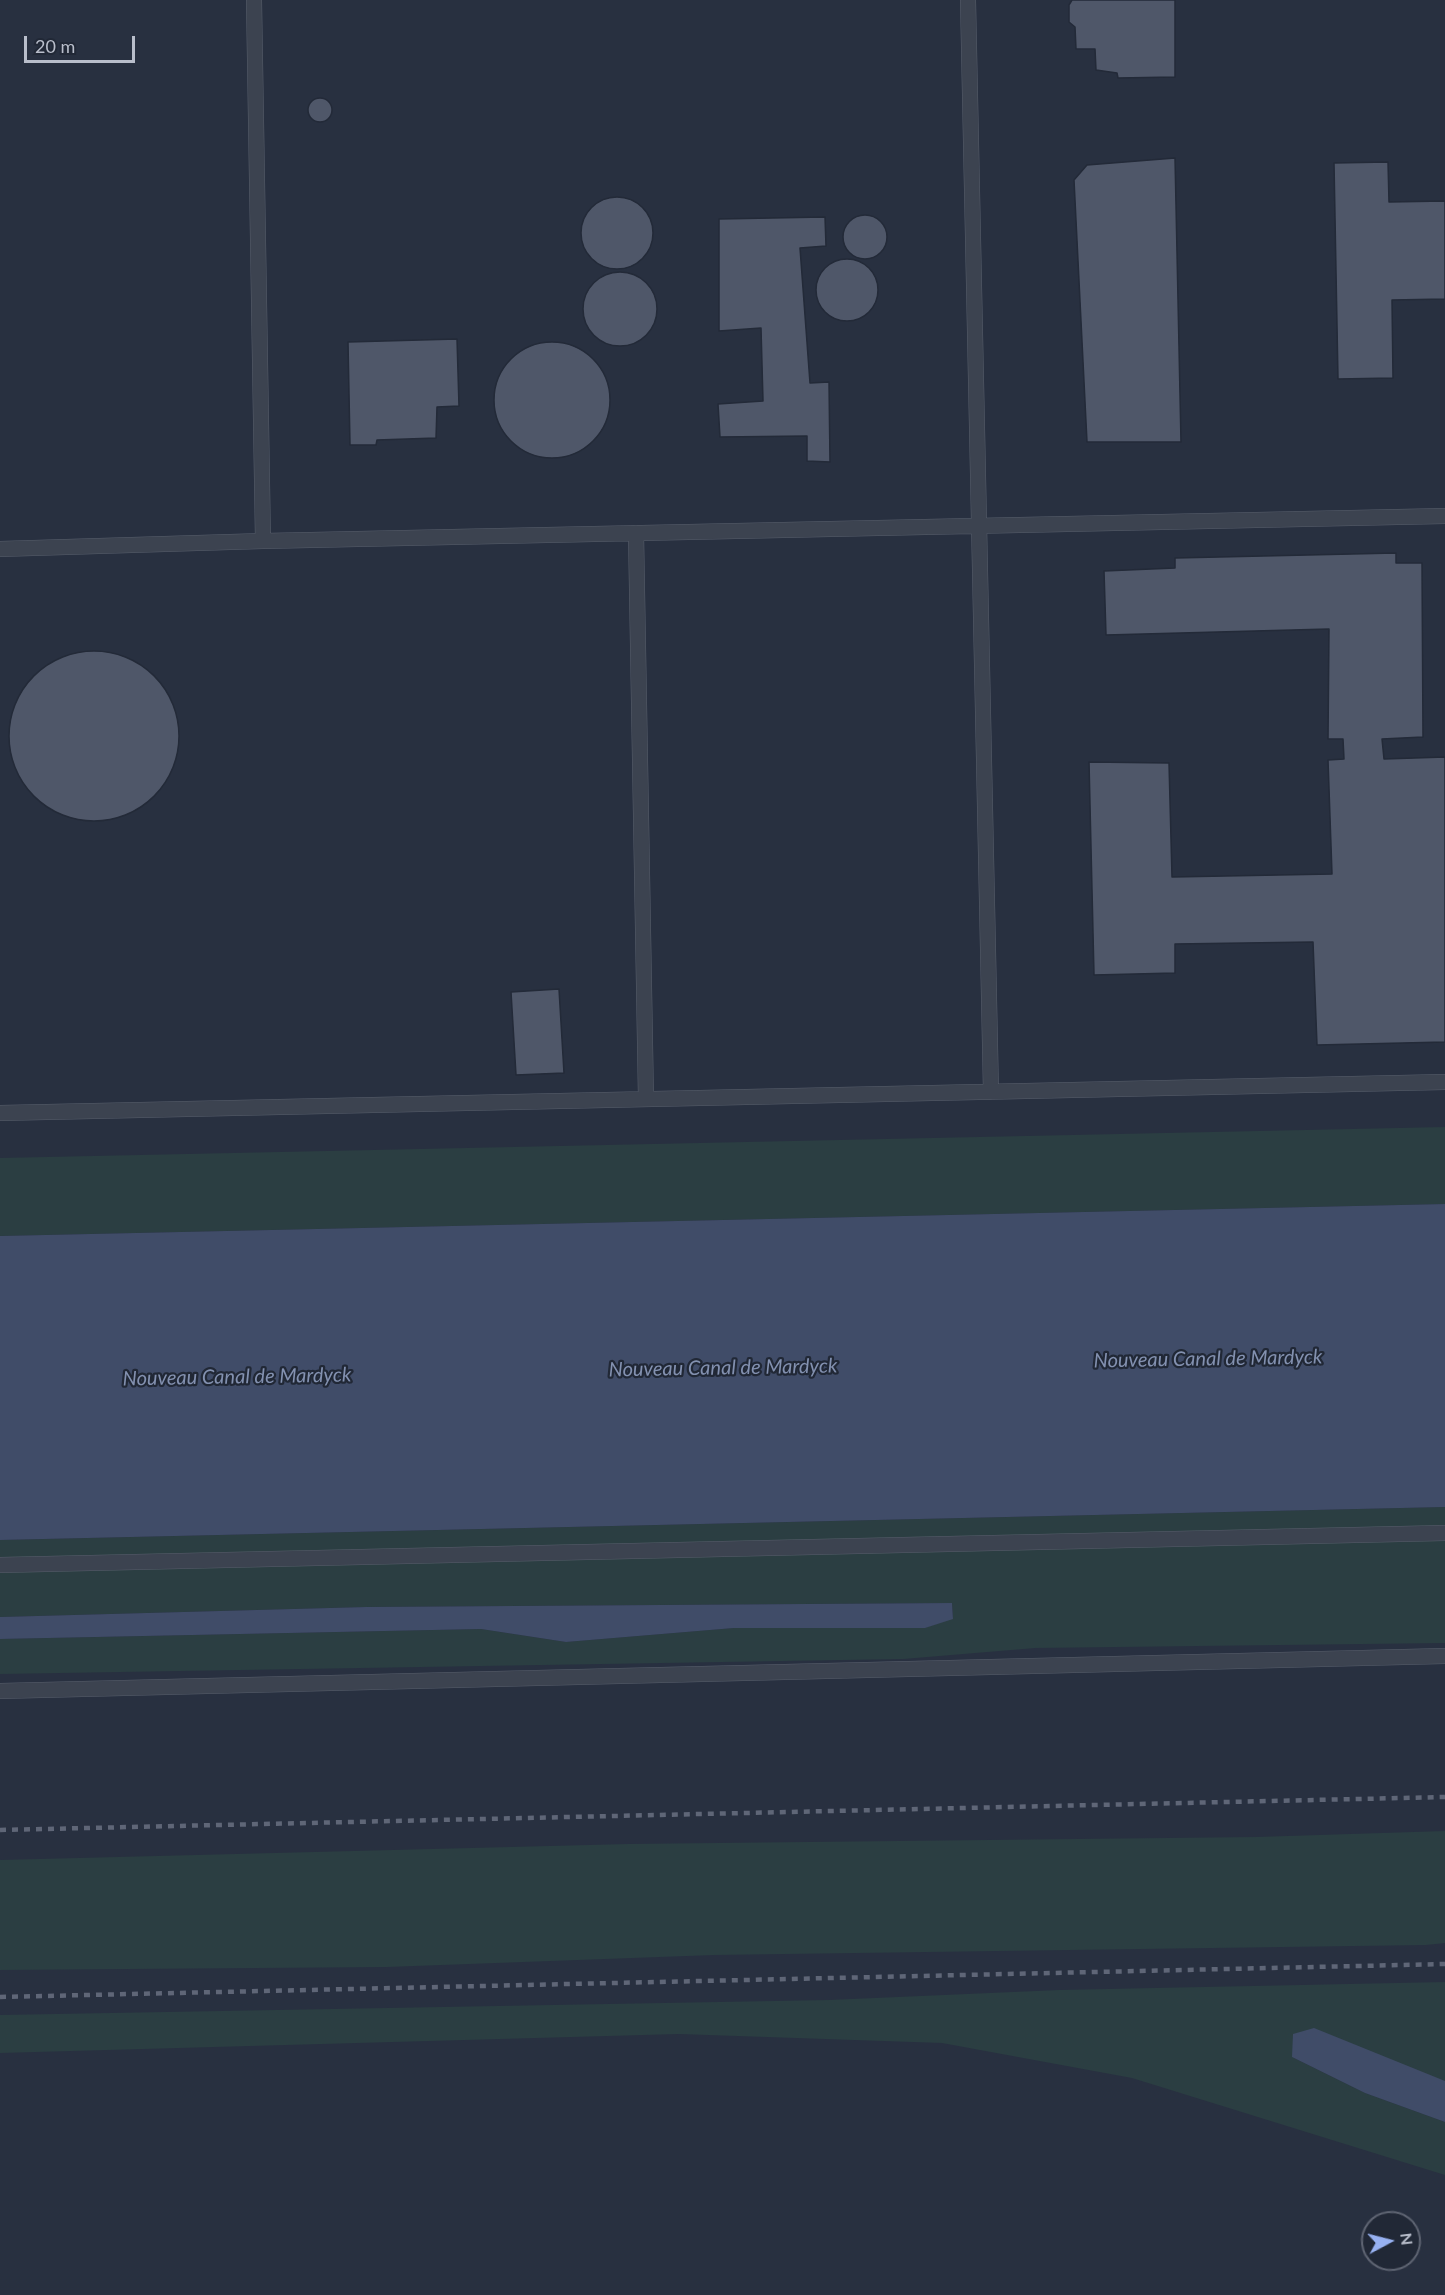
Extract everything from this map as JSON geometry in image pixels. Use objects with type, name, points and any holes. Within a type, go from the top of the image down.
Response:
[{"type":"lane","points":[[254,0],[263,541]]},
{"type":"lane","points":[[968,0],[991,1092]]},
{"type":"lane","points":[[0,549],[263,541],[1445,516]]},
{"type":"lane","points":[[636,533],[646,1099]]},
{"type":"lane","points":[[0,1113],[1445,1082]]},
{"type":"lane","points":[[0,1565],[1445,1533]]},
{"type":"lane","points":[[0,1691],[1445,1656]]},
{"type":"green space","points":[[1445,1127],[1445,1204],[0,1236],[0,1158]]},
{"type":"green space","points":[[1445,1507],[1445,1643],[1035,1648],[903,1659],[0,1674],[0,1639],[481,1629],[566,1642],[734,1628],[924,1628],[953,1618],[952,1603],[366,1607],[0,1617],[0,1540]]},
{"type":"green space","points":[[1445,1831],[1445,1943],[1426,1945],[714,1955],[387,1967],[0,1970],[0,1860],[628,1844],[1256,1837]]},
{"type":"green space","points":[[1445,1982],[1445,2081],[1292,2057],[1365,2093],[1445,2122],[1445,2175],[1132,2078],[942,2043],[679,2034],[0,2053],[0,2015],[829,2000],[1059,1990]]},
{"type":"water","name":"Nouveau Canal de Mardyck","points":[[1445,1204],[1445,1507],[0,1540],[0,1236]]},
{"type":"water","points":[[952,1603],[953,1619],[925,1628],[734,1628],[566,1642],[481,1629],[0,1639],[0,1617],[366,1607]]},
{"type":"water","points":[[1314,2028],[1445,2081],[1445,2122],[1365,2093],[1292,2057],[1293,2034]]},
{"type":"building","points":[[1072,0],[1175,0],[1175,77],[1118,78],[1117,73],[1096,70],[1095,49],[1076,49],[1075,27],[1069,22],[1069,5]]},
{"type":"building","points":[[320,98],[329,101],[332,110],[329,119],[320,122],[311,119],[308,110],[311,101]]},
{"type":"building","points":[[1175,158],[1181,442],[1087,442],[1074,180],[1087,165]]},
{"type":"building","points":[[1388,162],[1389,202],[1445,201],[1445,299],[1392,300],[1393,378],[1338,379],[1334,163]]},
{"type":"building","points":[[617,197],[631,200],[643,207],[650,219],[653,233],[650,247],[643,259],[631,266],[617,269],[603,266],[591,259],[584,247],[581,233],[584,219],[591,207],[603,200]]},
{"type":"building","points":[[865,215],[880,222],[887,237],[880,252],[865,259],[850,252],[843,237],[850,222]]},
{"type":"building","points":[[825,217],[826,246],[800,248],[810,383],[829,382],[830,462],[807,461],[807,436],[720,437],[718,404],[763,401],[761,328],[719,331],[719,219]]},
{"type":"building","points":[[841,259],[853,259],[869,268],[876,278],[878,290],[876,302],[869,312],[853,321],[841,321],[830,316],[821,307],[816,296],[816,284],[821,273],[830,264]]},
{"type":"building","points":[[620,272],[641,278],[651,288],[657,309],[651,330],[641,340],[620,346],[599,340],[589,330],[583,309],[589,288],[599,278]]},
{"type":"building","points":[[457,339],[459,406],[437,407],[436,438],[377,440],[376,445],[350,445],[348,342]]},
{"type":"building","points":[[552,342],[574,346],[593,359],[606,378],[610,400],[606,422],[593,441],[574,454],[552,458],[530,454],[511,441],[498,422],[494,400],[498,378],[511,359],[530,346]]},
{"type":"building","points":[[1396,553],[1396,563],[1422,563],[1423,737],[1382,739],[1384,759],[1445,757],[1445,1042],[1317,1045],[1313,942],[1175,944],[1175,973],[1094,975],[1089,762],[1169,763],[1172,877],[1332,874],[1328,760],[1344,759],[1343,739],[1328,739],[1329,629],[1106,635],[1104,571],[1175,568],[1175,558]]},
{"type":"building","points":[[94,651],[111,652],[127,657],[154,676],[173,703],[178,719],[178,753],[173,769],[154,796],[127,815],[111,820],[94,821],[77,820],[61,815],[34,796],[15,769],[10,753],[9,736],[10,719],[15,703],[34,676],[61,657],[77,652]]},
{"type":"building","points":[[559,989],[564,1073],[516,1075],[511,992]]},
{"type":"railway","points":[[0,1830],[1445,1797]]},
{"type":"railway","points":[[0,1997],[1445,1964]]}]
